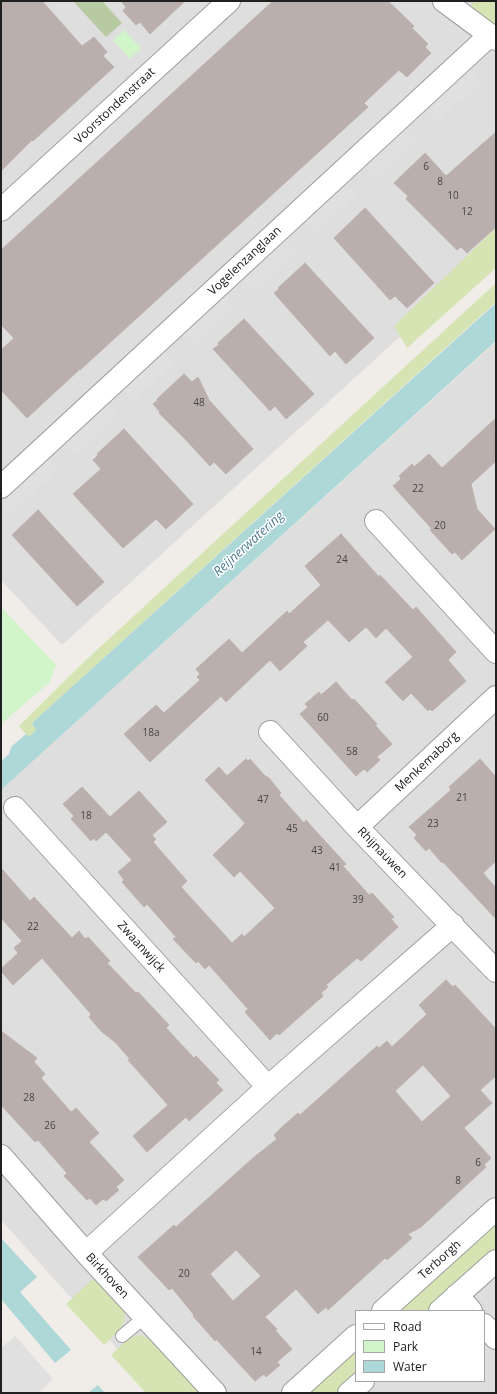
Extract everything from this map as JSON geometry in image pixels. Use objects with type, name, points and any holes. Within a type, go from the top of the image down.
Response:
[{"type":"street","name":"Voorstondenstraat","points":[[1,210],[229,1]]},
{"type":"street","points":[[444,1],[493,37]]},
{"type":"street","name":"Vogelenzanglaan","points":[[1,487],[493,37]]},
{"type":"street","points":[[376,522],[496,652]]},
{"type":"street","name":"Menkemaborg","points":[[357,827],[496,696]]},
{"type":"street","name":"Rhijnauwen","points":[[270,732],[357,827],[496,971]]},
{"type":"street","name":"Zwaanwijck","points":[[15,808],[268,1087]]},
{"type":"street","points":[[86,1253],[268,1087],[453,925]]},
{"type":"street","name":"Birkhoven","points":[[1,1156],[86,1253],[215,1393]]},
{"type":"street","name":"Terborgh","points":[[384,1310],[496,1208]]},
{"type":"street","points":[[441,1310],[496,1261]]},
{"type":"street","points":[[457,1295],[471,1310]]},
{"type":"street","points":[[485,1326],[496,1338]]},
{"type":"street","points":[[293,1393],[355,1337]]},
{"type":"street","points":[[349,1393],[361,1382]]},
{"type":"lane","points":[[122,1336],[145,1317]]},
{"type":"shaded area","points":[[1,1],[496,1],[496,249],[62,645],[1,580]]},
{"type":"shaded area","points":[[469,69],[481,82],[438,121],[427,109]]},
{"type":"shaded area","points":[[406,128],[417,140],[375,179],[364,167]]},
{"type":"shaded area","points":[[346,183],[358,195],[316,234],[304,222]]},
{"type":"shaded area","points":[[286,239],[297,251],[255,291],[244,279]]},
{"type":"shaded area","points":[[225,294],[236,306],[194,346],[183,334]]},
{"type":"shaded area","points":[[496,342],[496,1393],[157,1393],[1,1220],[1,790]]},
{"type":"shaded area","points":[[164,350],[176,362],[134,401],[122,389]]},
{"type":"shaded area","points":[[107,403],[118,415],[76,455],[65,443]]},
{"type":"shaded area","points":[[47,458],[58,471],[12,514],[1,503],[1,501]]},
{"type":"shaded area","points":[[15,1336],[53,1379],[40,1393],[1,1393],[1,1348]]},
{"type":"green space","points":[[73,1],[102,1],[122,23],[106,37]]},
{"type":"green space","points":[[474,1],[496,1],[496,27],[469,8]]},
{"type":"green space","points":[[124,30],[141,48],[130,59],[113,40]]},
{"type":"green space","points":[[496,228],[496,268],[407,348],[394,326]]},
{"type":"green space","points":[[496,283],[496,302],[32,723],[36,730],[29,738],[19,726],[87,659]]},
{"type":"green space","points":[[1,607],[56,665],[50,682],[1,724]]},
{"type":"green space","points":[[496,1219],[496,1252],[431,1310],[397,1310]]},
{"type":"green space","points":[[95,1277],[124,1309],[125,1319],[120,1330],[104,1345],[66,1304]]},
{"type":"green space","points":[[140,1335],[153,1340],[199,1393],[146,1393],[111,1355],[128,1339]]},
{"type":"green space","points":[[355,1348],[355,1378],[338,1393],[306,1393]]},
{"type":"water","name":"Reijnerwatering","points":[[496,303],[496,341],[1,790],[1,761],[9,754],[11,747],[26,734],[29,737],[36,730],[32,723]]},
{"type":"water","points":[[1,1238],[37,1277],[20,1292],[71,1350],[55,1363],[1,1299]]},
{"type":"water","points":[[98,1385],[105,1393],[88,1393]]},
{"type":"building","points":[[1,1],[42,1],[82,46],[94,37],[107,52],[103,56],[114,67],[33,141],[32,140],[1,171]]},
{"type":"building","points":[[121,1],[185,1],[150,34],[140,22],[136,25],[123,11],[126,7]]},
{"type":"building","points":[[273,1],[388,1],[414,26],[412,28],[428,44],[425,47],[431,53],[407,77],[399,70],[364,103],[368,107],[27,418],[1,390],[1,350],[14,338],[1,325],[1,250]]},
{"type":"building","points":[[496,132],[496,227],[467,253],[461,247],[457,250],[406,199],[408,196],[394,183],[425,153],[446,176]]},
{"type":"building","points":[[365,208],[434,283],[407,308],[395,296],[390,300],[334,238]]},
{"type":"building","points":[[305,263],[374,338],[346,364],[335,351],[330,356],[274,293]]},
{"type":"building","points":[[244,319],[314,394],[286,419],[275,406],[270,411],[213,349],[219,345],[218,343]]},
{"type":"building","points":[[184,374],[192,382],[198,377],[209,400],[253,449],[226,474],[214,462],[210,466],[159,413],[160,412],[153,404]]},
{"type":"building","points":[[496,418],[496,461],[471,484],[477,509],[495,529],[462,560],[455,552],[452,554],[430,530],[432,529],[393,486],[401,479],[399,476],[412,464],[414,467],[429,454],[442,468]]},
{"type":"building","points":[[124,429],[193,504],[166,529],[156,519],[123,548],[73,494],[101,469],[93,460],[98,455],[97,454]]},
{"type":"building","points":[[38,510],[104,582],[77,606],[12,535]]},
{"type":"building","points":[[341,534],[379,577],[380,575],[413,610],[416,607],[456,652],[448,660],[466,681],[432,711],[430,709],[428,711],[411,693],[403,701],[385,682],[413,657],[386,628],[376,638],[366,627],[349,642],[328,620],[303,642],[307,646],[280,671],[270,660],[226,702],[221,696],[150,762],[124,734],[156,705],[164,713],[200,680],[197,677],[200,674],[196,669],[229,639],[242,653],[287,611],[289,614],[321,585],[305,566]]},
{"type":"building","points":[[336,682],[377,724],[375,725],[392,744],[377,757],[380,760],[367,772],[364,769],[356,776],[300,714],[308,707],[305,704],[319,692],[321,695]]},
{"type":"building","points":[[246,759],[248,761],[250,759],[264,775],[269,778],[281,793],[279,795],[304,823],[306,820],[346,864],[343,866],[369,895],[372,893],[394,917],[391,919],[398,927],[361,961],[357,958],[326,985],[328,987],[321,993],[323,996],[279,1035],[277,1033],[270,1040],[245,1012],[248,1009],[209,965],[205,969],[198,961],[196,963],[173,939],[176,937],[147,904],[144,907],[122,882],[124,880],[118,872],[132,860],[106,832],[96,841],[94,838],[91,841],[71,819],[74,816],[63,804],[82,787],[110,817],[139,791],[167,822],[152,835],[156,839],[153,842],[187,881],[181,887],[232,943],[242,934],[244,937],[275,908],[240,871],[234,877],[213,855],[245,823],[205,780],[219,767],[227,776]]},
{"type":"building","points":[[480,759],[496,777],[496,861],[483,873],[496,888],[496,919],[429,848],[426,851],[414,838],[417,835],[409,827],[451,790],[449,787]]},
{"type":"building","points":[[1,868],[30,901],[34,897],[72,938],[79,931],[85,939],[88,937],[110,961],[107,963],[136,993],[138,992],[169,1025],[166,1028],[194,1058],[196,1056],[219,1080],[216,1083],[223,1090],[189,1121],[186,1117],[147,1152],[133,1136],[168,1105],[128,1060],[130,1059],[115,1042],[102,1032],[89,1017],[91,1014],[42,958],[13,985],[1,971],[1,969],[18,953],[14,948],[22,941],[1,918]]},
{"type":"building","points":[[446,980],[453,987],[455,985],[496,1029],[496,1076],[480,1090],[492,1103],[464,1128],[491,1158],[484,1165],[486,1167],[421,1227],[408,1234],[412,1238],[387,1260],[385,1258],[328,1310],[326,1307],[318,1314],[296,1289],[265,1317],[277,1329],[275,1330],[292,1349],[277,1362],[280,1365],[266,1377],[264,1374],[255,1381],[216,1339],[215,1341],[193,1316],[194,1315],[172,1288],[169,1290],[138,1257],[174,1225],[176,1227],[253,1158],[277,1139],[274,1135],[282,1127],[298,1113],[300,1115],[377,1046],[379,1048],[387,1041],[392,1047],[427,1014],[419,1005]],"holes":[[[423,1065],[451,1096],[422,1122],[395,1091]],[[236,1250],[261,1276],[233,1301],[210,1274]]]},
{"type":"building","points":[[1,1031],[37,1058],[34,1062],[45,1074],[41,1078],[71,1112],[76,1108],[99,1133],[89,1142],[124,1180],[116,1187],[119,1190],[106,1201],[103,1199],[96,1205],[90,1198],[87,1200],[64,1176],[67,1173],[38,1140],[35,1142],[1,1105]]}]
